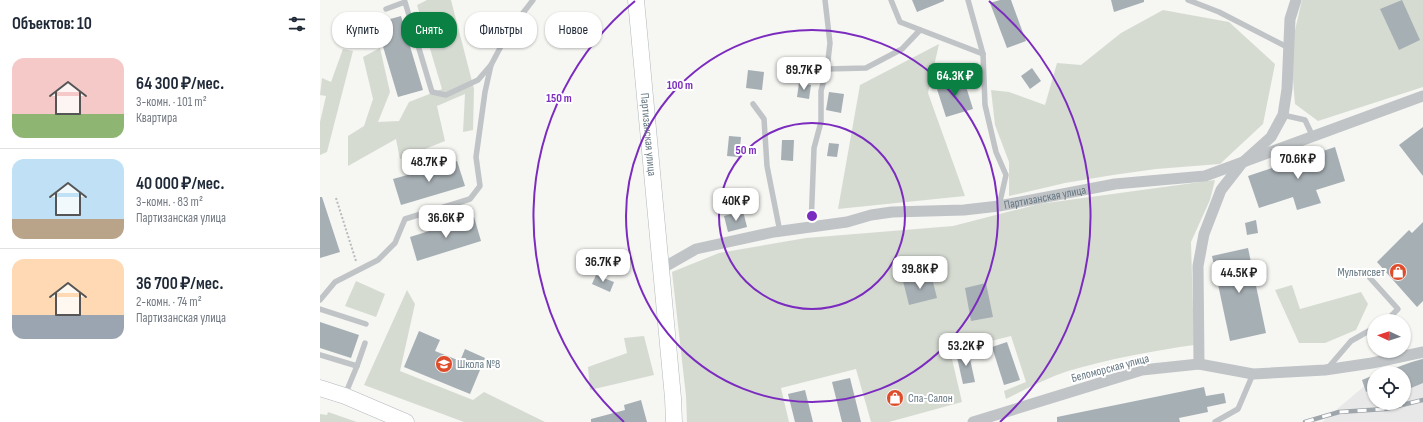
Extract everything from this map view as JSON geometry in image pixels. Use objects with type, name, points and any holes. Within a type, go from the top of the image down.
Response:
[{"type":"main road","name":"Партизанская улица","points":[[636,0],[674,422]]},
{"type":"main road","points":[[320,388],[345,396],[389,419],[406,422]]},
{"type":"street","points":[[1199,364],[1198,266],[1204,234],[1221,190],[1242,163],[1271,137],[1283,115],[1287,89],[1290,19],[1296,0]]},
{"type":"street","name":"Партизанская улица","points":[[661,269],[696,249],[780,232],[847,222],[871,215],[892,212],[964,210],[999,206],[1115,184],[1205,176],[1423,96]]},
{"type":"street","name":"Беломорская улица","points":[[973,422],[1142,370],[1199,364],[1253,374],[1325,370],[1372,363],[1423,352]]},
{"type":"lane","points":[[386,9],[405,2],[432,92],[446,95],[478,80],[491,65],[509,31],[533,0]]},
{"type":"lane","points":[[811,227],[814,148],[821,122],[821,91],[827,69],[830,43],[825,0]]},
{"type":"lane","points":[[891,0],[900,22],[984,54]]},
{"type":"lane","points":[[968,0],[984,54],[985,105],[996,152],[1006,175],[999,206]]},
{"type":"lane","points":[[1188,0],[1219,12],[1289,48]]},
{"type":"lane","points":[[827,69],[866,68],[902,49],[920,30]]},
{"type":"lane","points":[[320,300],[336,282],[378,260],[395,243],[405,219],[470,199],[480,186],[476,157],[485,92],[491,65]]},
{"type":"lane","points":[[754,104],[764,119],[767,166],[780,232]]},
{"type":"lane","points":[[1283,115],[1305,120],[1314,137]]},
{"type":"lane","points":[[1370,278],[1398,309],[1393,314]]},
{"type":"lane","points":[[320,309],[366,324]]},
{"type":"lane","points":[[1325,370],[1350,341],[1367,332]]},
{"type":"lane","points":[[345,396],[365,344]]},
{"type":"lane","points":[[320,355],[357,366]]},
{"type":"lane","points":[[1215,422],[1238,409],[1253,374]]},
{"type":"path","points":[[336,198],[359,270]]},
{"type":"shaded area","points":[[427,0],[451,0],[454,12],[419,12],[417,5]]},
{"type":"shaded area","points":[[1302,0],[1423,0],[1423,87],[1318,121],[1295,104],[1293,80],[1293,39]]},
{"type":"shaded area","points":[[1163,10],[1229,22],[1275,64],[1263,124],[1220,164],[1156,169],[1113,175],[1065,183],[1009,196],[1009,162],[995,125],[991,90],[1009,92],[1045,105],[1057,63],[1081,65],[1121,33]]},
{"type":"shaded area","points":[[457,23],[474,89],[473,130],[463,132],[465,94],[437,106],[445,141],[400,159],[396,139],[348,166],[348,136],[364,126],[373,99],[363,57],[380,48],[390,92],[378,122],[399,121],[409,102],[442,89],[430,48],[457,48]]},
{"type":"shaded area","points":[[939,44],[928,93],[965,196],[838,209],[860,85]]},
{"type":"shaded area","points":[[343,49],[353,51],[327,152],[320,155],[320,122],[326,96],[320,95],[322,78],[331,82]]},
{"type":"shaded area","points":[[1215,180],[1210,200],[1191,242],[1194,345],[1131,356],[1068,371],[1044,380],[1006,399],[1004,391],[1026,382],[1011,336],[983,343],[966,339],[949,346],[962,402],[889,422],[871,422],[856,369],[781,388],[789,422],[687,422],[686,396],[672,272],[719,253],[806,238],[953,226],[1039,204]]},
{"type":"shaded area","points":[[356,281],[385,294],[376,317],[345,306]]},
{"type":"shaded area","points":[[1292,285],[1300,309],[1361,292],[1368,304],[1356,330],[1325,343],[1299,343],[1275,290]]},
{"type":"shaded area","points":[[407,290],[415,304],[400,371],[473,400],[484,392],[545,422],[464,422],[364,385]]},
{"type":"shaded area","points":[[644,336],[654,375],[590,390],[588,367],[627,353],[624,338]]},
{"type":"shaded area","points":[[1423,358],[1423,422],[1322,422],[1367,384],[1367,410],[1411,410],[1411,366],[1400,366]]},
{"type":"shaded area","points":[[328,412],[357,422],[320,422],[320,414],[327,415]]},
{"type":"building","points":[[912,0],[944,0],[944,1],[917,12]]},
{"type":"building","points":[[1000,0],[1011,0],[1026,41],[1007,48],[990,3]]},
{"type":"building","points":[[1111,0],[1144,0],[1144,2],[1114,12]]},
{"type":"building","points":[[1402,0],[1420,40],[1399,50],[1380,9]]},
{"type":"building","points":[[401,16],[401,48],[411,48],[423,90],[398,97],[383,48],[393,48],[393,18]]},
{"type":"building","points":[[1032,68],[1041,81],[1030,89],[1021,76]]},
{"type":"building","points":[[748,70],[764,72],[762,90],[746,88]]},
{"type":"building","points":[[963,77],[973,109],[946,117],[936,86]]},
{"type":"building","points":[[799,83],[811,85],[809,99],[797,97]]},
{"type":"building","points":[[829,92],[844,94],[841,113],[826,110]]},
{"type":"building","points":[[1423,127],[1423,176],[1399,145]]},
{"type":"building","points":[[729,136],[741,137],[739,157],[727,156]]},
{"type":"building","points":[[782,140],[794,140],[793,161],[781,160]]},
{"type":"building","points":[[829,143],[839,144],[837,157],[827,156]]},
{"type":"building","points":[[1335,147],[1345,181],[1316,190],[1321,203],[1297,210],[1293,197],[1259,208],[1248,176]]},
{"type":"building","points":[[457,161],[465,186],[401,205],[393,179]]},
{"type":"building","points":[[320,197],[322,197],[340,252],[320,258]]},
{"type":"building","points":[[743,211],[747,227],[728,232],[724,216]]},
{"type":"building","points":[[474,217],[481,241],[417,261],[410,237]]},
{"type":"building","points":[[1256,220],[1258,233],[1247,235],[1245,223]]},
{"type":"building","points":[[1423,222],[1423,301],[1417,307],[1377,262],[1409,230],[1412,233]]},
{"type":"building","points":[[1248,248],[1266,333],[1230,341],[1212,256]]},
{"type":"building","points":[[931,274],[937,298],[909,305],[903,281]]},
{"type":"building","points":[[596,275],[614,282],[610,292],[592,284]]},
{"type":"building","points":[[986,283],[993,317],[971,321],[965,288]]},
{"type":"building","points":[[320,322],[359,335],[351,358],[320,348]]},
{"type":"building","name":"Школа №8","points":[[419,331],[440,340],[435,351],[460,361],[465,349],[485,358],[470,394],[404,367]]},
{"type":"building","points":[[1007,342],[1020,380],[1004,385],[992,347]]},
{"type":"building","points":[[968,350],[975,382],[963,384],[956,353]]},
{"type":"building","points":[[1423,359],[1423,383],[1411,388],[1411,366],[1401,366]]},
{"type":"building","points":[[850,378],[861,422],[842,422],[832,382]]},
{"type":"building","points":[[1367,378],[1367,392],[1366,392],[1362,380]]},
{"type":"building","points":[[1204,387],[1206,396],[1224,393],[1226,403],[1207,407],[1208,412],[1179,418],[1180,422],[1057,422],[1057,417]]},
{"type":"building","points":[[805,390],[813,422],[795,422],[788,394]]},
{"type":"building","points":[[641,400],[647,422],[591,422],[591,419],[625,410],[624,405]]},
{"type":"railway","points":[[1305,422],[1339,412],[1385,409],[1423,400]]},
{"type":"place","name":"Мультисвет","points":[[1398,272]]},
{"type":"place","name":"Школа №8","points":[[444,364]]},
{"type":"place","name":"Спа-Салон","points":[[895,398]]}]
